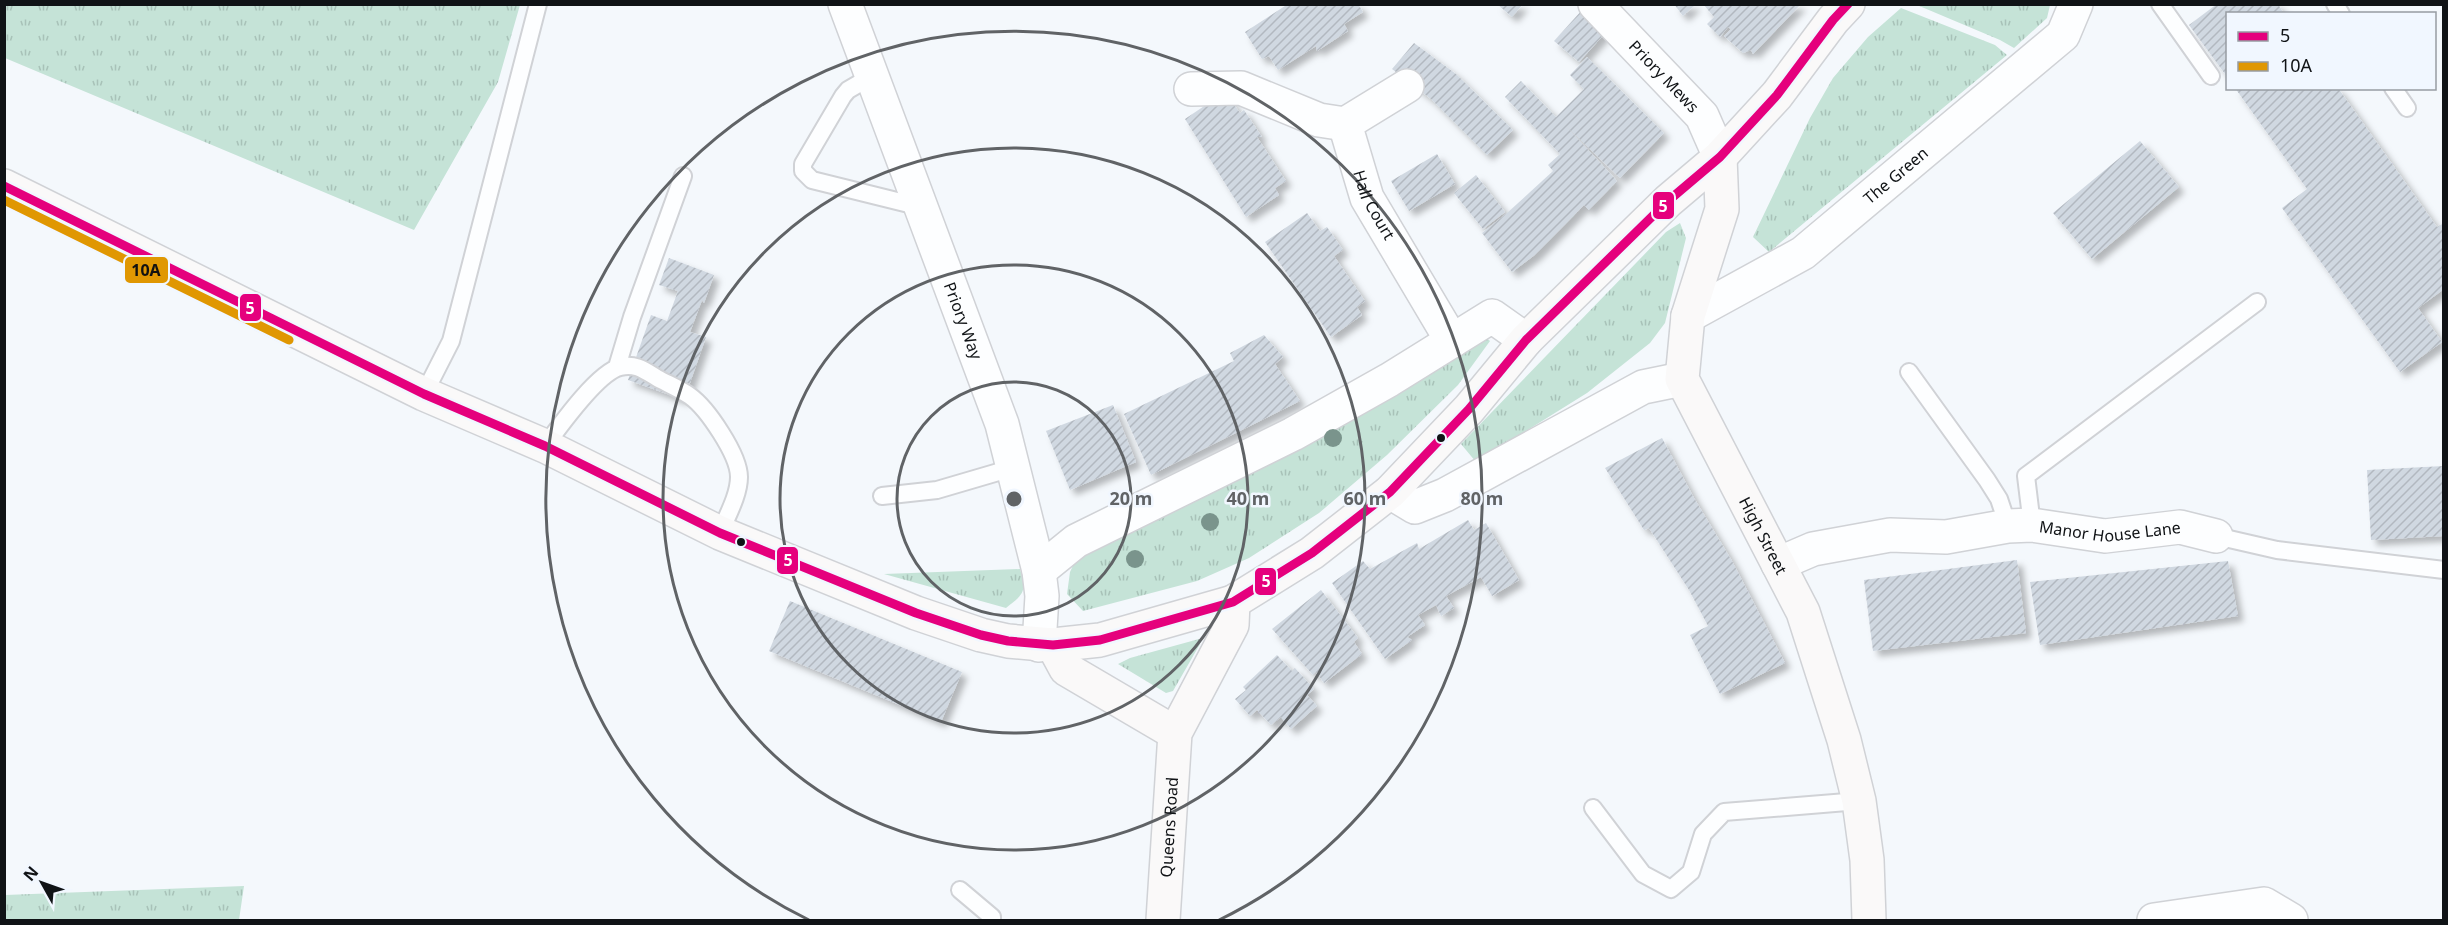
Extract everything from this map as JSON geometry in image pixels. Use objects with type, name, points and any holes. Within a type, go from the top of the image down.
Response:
[{"type":"main road","points":[[4,186],[424,394],[545,446],[720,533],[916,613],[981,635],[1046,645],[1100,640],[1233,602],[1311,553],[1390,492],[1469,409],[1526,340],[1668,201],[1720,157],[1777,94],[1833,20],[1848,4]]},
{"type":"main road","points":[[1682,379],[1688,316],[1722,209],[1720,157]]},
{"type":"main road","name":"High Street","points":[[1682,379],[1803,612],[1844,740],[1859,801],[1866,860],[1869,921]]},
{"type":"main road","name":"Queens Road","points":[[1163,921],[1175,734],[1232,625],[1233,602]]},
{"type":"main road","points":[[1046,645],[1066,669],[1175,734]]},
{"type":"street","name":"Priory Way","points":[[845,4],[1002,424],[1039,571],[1046,645]]},
{"type":"street","name":"Priory Mews","points":[[1595,4],[1702,116],[1720,157]]},
{"type":"street","name":"The Green","points":[[1688,316],[1803,253],[2062,34],[2076,4]]},
{"type":"street","points":[[1191,89],[1241,88],[1319,120],[1345,124],[1407,86]]},
{"type":"street","name":"Hall Court","points":[[1345,124],[1367,198],[1452,341]]},
{"type":"street","points":[[1039,571],[1076,541],[1293,434],[1389,380],[1492,316],[1526,340]]},
{"type":"street","points":[[1390,492],[1415,507],[1445,495],[1643,387],[1682,379]]},
{"type":"street","name":"Manor House Lane","points":[[1778,564],[1813,549],[1890,535],[1946,537],[2020,525],[2105,536],[2180,528],[2216,536]]},
{"type":"street","points":[[2154,921],[2264,904],[2291,921]]},
{"type":"lane","points":[[424,394],[451,341],[538,4]]},
{"type":"lane","points":[[2160,4],[2211,76]]},
{"type":"lane","points":[[872,76],[848,90],[835,107],[803,164],[803,171],[812,180],[921,207]]},
{"type":"lane","points":[[2394,90],[2407,108]]},
{"type":"lane","points":[[617,368],[632,317],[683,176]]},
{"type":"lane","points":[[2020,525],[2026,477],[2257,302]]},
{"type":"lane","points":[[545,446],[590,391],[617,368],[634,365],[690,396],[718,428],[730,450],[739,476],[735,494],[720,533]]},
{"type":"lane","points":[[1909,372],[2020,525]]},
{"type":"lane","points":[[882,496],[937,490],[1012,468]]},
{"type":"lane","name":"Manor House Lane","points":[[2216,536],[2277,550],[2444,570]]},
{"type":"lane","points":[[1593,808],[1643,874],[1671,889],[1691,872],[1703,834],[1724,812],[1859,801]]},
{"type":"lane","points":[[960,890],[992,917],[992,921]]},
{"type":"green space","points":[[4,5],[520,5],[498,82],[414,230],[5,58]]},
{"type":"green space","points":[[1917,5],[2050,5],[2047,18],[2014,48]]},
{"type":"green space","points":[[1901,8],[1995,45],[2007,55],[1769,252],[1753,237],[1810,118],[1833,78],[1868,37]]},
{"type":"green space","points":[[1680,223],[1686,238],[1665,323],[1650,343],[1587,393],[1476,462],[1461,444],[1666,232]]},
{"type":"green space","points":[[1482,334],[1490,341],[1458,385],[1387,455],[1319,513],[1249,558],[1197,581],[1083,611],[1067,594],[1070,572],[1077,557]]},
{"type":"green space","points":[[1020,569],[1022,592],[1006,608],[884,574]]},
{"type":"green space","points":[[1199,639],[1200,644],[1173,691],[1166,693],[1118,664],[1130,658]]},
{"type":"green space","points":[[244,886],[239,920],[5,920],[5,895]]},
{"type":"building","points":[[1288,4],[1358,4],[1363,12],[1344,24],[1348,31],[1317,51],[1316,46],[1278,70],[1269,56],[1262,59],[1245,32]]},
{"type":"building","points":[[1497,4],[1523,4],[1512,17]]},
{"type":"building","points":[[1674,4],[1696,4],[1683,16]]},
{"type":"building","points":[[1703,4],[1801,4],[1753,54],[1751,50],[1743,53],[1724,36],[1731,29],[1728,27],[1720,37],[1707,24],[1714,17]]},
{"type":"building","points":[[2217,4],[2278,4],[2283,12],[2226,12],[2226,75],[2189,25]]},
{"type":"building","points":[[1583,9],[1607,31],[1579,62],[1554,41]]},
{"type":"building","points":[[1414,43],[1456,74],[1513,130],[1487,155],[1431,99],[1392,69]]},
{"type":"building","points":[[1587,57],[1664,133],[1620,178],[1566,126],[1617,181],[1589,210],[1584,205],[1536,254],[1512,272],[1482,233],[1553,171],[1548,165],[1560,154],[1505,97],[1521,81],[1556,117],[1584,89],[1570,75]]},
{"type":"building","points":[[2236,90],[2339,90],[2437,227],[2444,223],[2444,289],[2418,308],[2442,342],[2400,372],[2282,208],[2307,189]]},
{"type":"building","points":[[1225,92],[1240,113],[1244,110],[1262,137],[1257,137],[1286,181],[1275,188],[1279,195],[1246,217],[1185,119]]},
{"type":"building","points":[[2140,141],[2179,187],[2092,259],[2053,213]]},
{"type":"building","points":[[1437,154],[1455,184],[1409,211],[1391,181]]},
{"type":"building","points":[[1476,175],[1505,212],[1483,229],[1454,193]]},
{"type":"building","points":[[1307,213],[1320,231],[1327,227],[1343,250],[1334,256],[1365,301],[1357,307],[1362,315],[1331,337],[1265,242]]},
{"type":"building","points":[[669,258],[714,275],[690,332],[706,337],[684,400],[628,380],[651,315],[667,321],[678,291],[659,285]]},
{"type":"building","points":[[1264,335],[1283,357],[1275,364],[1300,401],[1151,475],[1124,414],[1234,361],[1230,353]]},
{"type":"building","points":[[1113,405],[1136,462],[1070,490],[1046,431]]},
{"type":"building","points":[[1662,438],[1694,498],[1732,561],[1785,663],[1720,694],[1690,635],[1708,626],[1689,590],[1649,528],[1644,530],[1605,468]]},
{"type":"building","points":[[2444,466],[2444,536],[2371,540],[2367,470]]},
{"type":"building","points":[[1468,520],[1474,530],[1486,523],[1519,580],[1492,596],[1481,577],[1446,596],[1454,608],[1441,616],[1436,605],[1418,615],[1425,625],[1407,637],[1412,640],[1385,659],[1332,583],[1363,561],[1370,569],[1417,543],[1419,549]]},
{"type":"building","points":[[2017,560],[2026,633],[1873,651],[1864,580]]},
{"type":"building","points":[[2228,561],[2238,616],[2040,645],[2030,582]]},
{"type":"building","points":[[1321,590],[1358,638],[1354,642],[1362,654],[1324,683],[1316,672],[1313,675],[1272,629]]},
{"type":"building","points":[[790,601],[962,672],[941,722],[769,651]]},
{"type":"building","points":[[1277,655],[1292,671],[1295,668],[1314,689],[1307,695],[1317,706],[1291,729],[1281,717],[1271,725],[1257,710],[1250,716],[1235,699],[1246,690],[1243,687]]},
{"type":"transit line","name":"5","points":[[4,186],[424,394],[545,446],[720,533],[916,613],[981,635],[1008,641],[1053,645],[1100,640],[1233,602],[1312,553],[1390,492],[1469,409],[1526,340],[1668,201],[1720,157],[1777,95],[1833,20],[1848,4]]},
{"type":"transit line","name":"10A","points":[[4,200],[289,340]]}]
